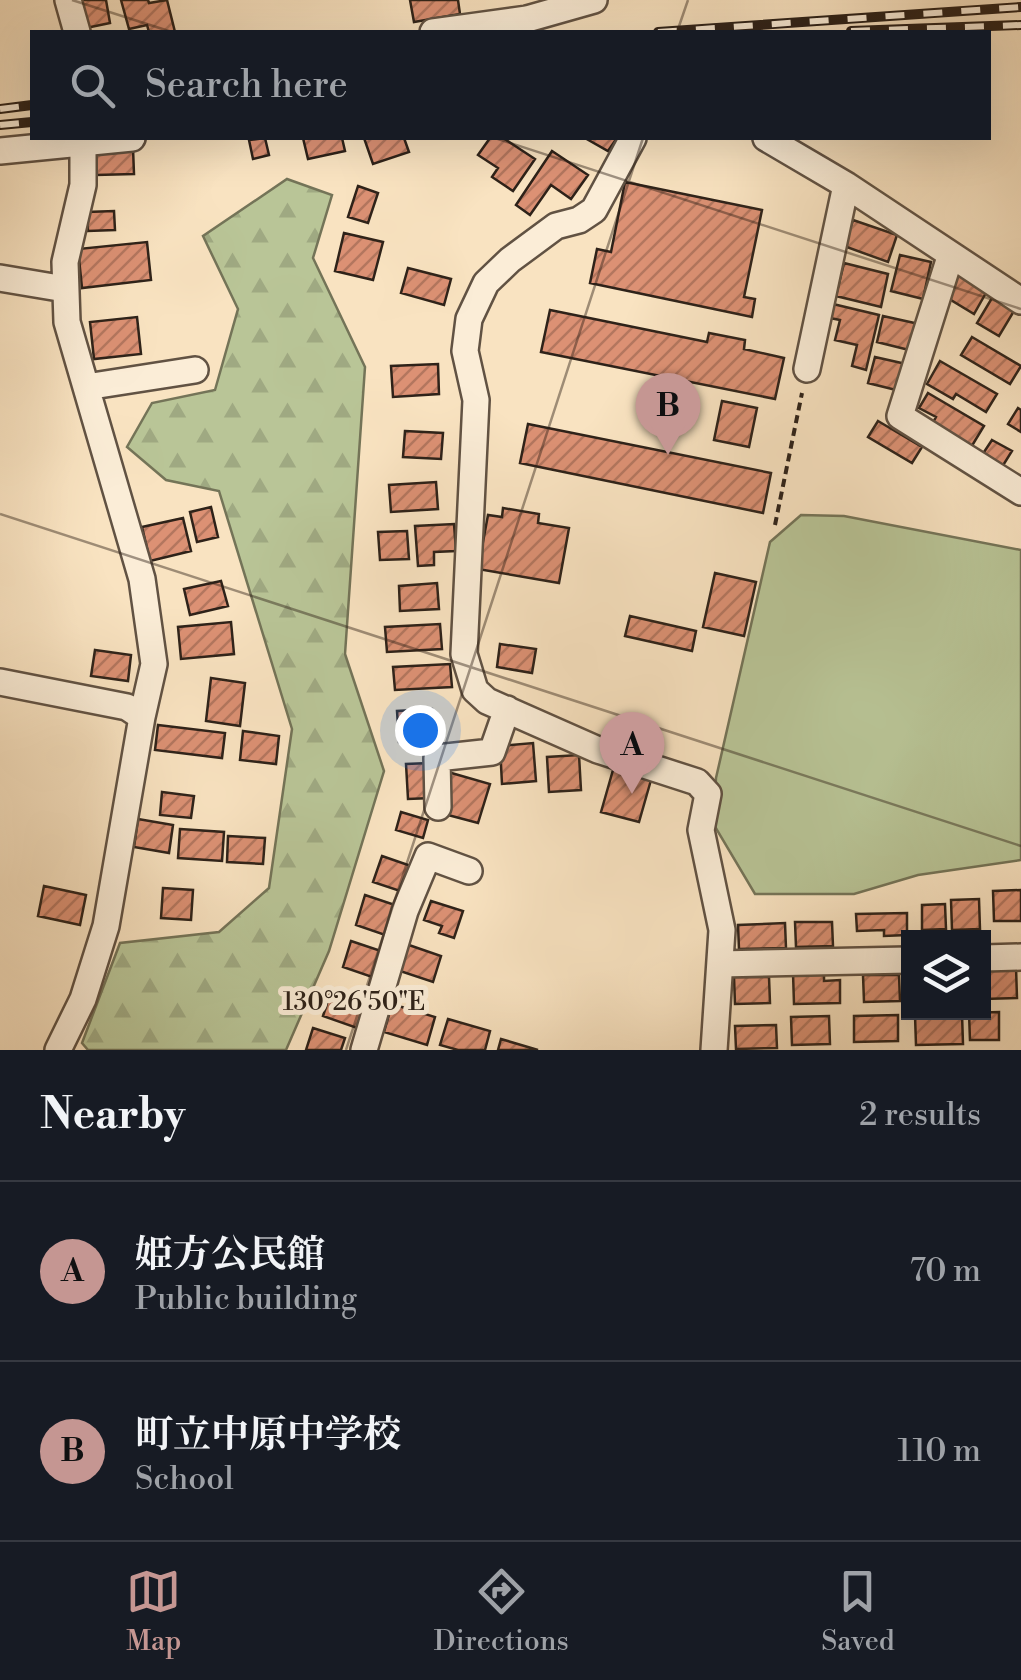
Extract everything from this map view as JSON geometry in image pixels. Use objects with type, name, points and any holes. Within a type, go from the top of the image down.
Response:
[{"type":"street","points":[[68,0],[76,30]]},
{"type":"street","points":[[448,30],[526,20],[544,6],[594,0]]},
{"type":"street","points":[[0,151],[83,140],[82,185],[66,262],[67,322],[142,579],[154,664],[106,926],[83,999],[58,1050]]},
{"type":"street","points":[[633,140],[594,210],[579,220],[556,226],[510,260],[486,283],[469,319],[466,352],[476,400],[464,654],[475,690],[487,701],[598,750],[696,782],[708,794],[701,830],[722,930],[714,1050]]},
{"type":"street","points":[[769,140],[846,184],[1021,301]]},
{"type":"street","points":[[808,369],[846,184]]},
{"type":"street","points":[[950,257],[900,416],[1021,492]]},
{"type":"street","points":[[0,278],[65,289]]},
{"type":"street","points":[[86,387],[196,370]]},
{"type":"street","points":[[0,682],[127,707],[142,717]]},
{"type":"street","points":[[438,807],[437,758],[492,752],[507,708]]},
{"type":"street","points":[[364,1050],[405,911],[428,856],[469,871]]},
{"type":"street","points":[[991,958],[1021,957]]},
{"type":"street","points":[[720,964],[901,960]]},
{"type":"path","points":[[776,525],[808,369]]},
{"type":"green space","points":[[287,179],[332,195],[313,258],[365,367],[345,654],[384,771],[329,951],[286,1050],[88,1050],[82,1043],[120,943],[219,932],[269,888],[292,729],[219,491],[166,480],[127,447],[152,403],[215,390],[238,309],[203,236]]},
{"type":"green space","points":[[801,515],[844,516],[1021,550],[1021,860],[918,875],[854,894],[755,894],[714,825],[716,778],[770,542]]},
{"type":"building","points":[[81,0],[106,0],[110,23],[86,28]]},
{"type":"building","points":[[121,0],[167,0],[174,30],[148,30],[147,25],[129,29]]},
{"type":"building","points":[[410,0],[458,0],[460,14],[414,22]]},
{"type":"building","points":[[249,140],[265,140],[269,155],[253,159]]},
{"type":"building","points":[[303,140],[342,140],[345,151],[308,159]]},
{"type":"building","points":[[365,140],[405,140],[409,152],[373,164]]},
{"type":"building","points":[[489,140],[506,140],[535,159],[513,191],[492,177],[498,168],[478,155]]},
{"type":"building","points":[[589,140],[616,140],[608,151]]},
{"type":"building","points":[[133,148],[134,174],[96,175],[95,149]]},
{"type":"building","points":[[552,151],[588,175],[571,199],[551,185],[530,215],[516,205]]},
{"type":"building","points":[[625,182],[762,210],[744,297],[755,299],[752,317],[590,283],[597,249],[611,252]]},
{"type":"building","points":[[358,186],[378,193],[368,223],[348,217]]},
{"type":"building","points":[[114,211],[115,230],[88,231],[87,212]]},
{"type":"building","points":[[853,220],[897,235],[888,262],[844,246]]},
{"type":"building","points":[[344,233],[383,242],[373,280],[335,271]]},
{"type":"building","points":[[147,242],[151,280],[82,288],[78,249]]},
{"type":"building","points":[[900,255],[931,262],[923,299],[891,291]]},
{"type":"building","points":[[844,263],[888,274],[881,307],[836,296]]},
{"type":"building","points":[[408,268],[451,279],[444,305],[401,293]]},
{"type":"building","points":[[959,274],[987,291],[974,314],[946,297]]},
{"type":"building","points":[[992,298],[1014,311],[999,336],[977,323]]},
{"type":"building","points":[[833,304],[879,315],[866,370],[852,366],[857,345],[835,340],[840,320],[830,318]]},
{"type":"building","points":[[550,310],[707,342],[709,333],[745,340],[744,349],[784,358],[775,399],[541,352]]},
{"type":"building","points":[[883,316],[919,324],[913,351],[877,342]]},
{"type":"building","points":[[137,317],[141,354],[94,359],[90,322]]},
{"type":"building","points":[[972,337],[1021,366],[1010,384],[961,355]]},
{"type":"building","points":[[875,357],[906,364],[900,391],[868,383]]},
{"type":"building","points":[[940,361],[997,394],[986,412],[956,394],[953,399],[927,384]]},
{"type":"building","points":[[438,364],[439,394],[393,397],[391,366]]},
{"type":"building","points":[[928,393],[984,426],[970,449],[931,426],[936,417],[919,408]]},
{"type":"building","points":[[722,401],[757,408],[749,447],[714,440]]},
{"type":"building","points":[[1018,408],[1021,410],[1021,432],[1008,424]]},
{"type":"building","points":[[878,421],[922,447],[912,463],[868,437]]},
{"type":"building","points":[[528,424],[771,473],[763,513],[520,463]]},
{"type":"building","points":[[405,431],[443,433],[441,459],[403,457]]},
{"type":"building","points":[[992,440],[1012,451],[1002,467],[982,455]]},
{"type":"building","points":[[436,482],[438,509],[391,512],[389,485]]},
{"type":"building","points":[[211,507],[218,537],[197,542],[190,512]]},
{"type":"building","points":[[503,508],[539,514],[538,523],[569,528],[559,583],[478,569],[488,515],[502,517]]},
{"type":"building","points":[[183,518],[191,551],[150,561],[142,527]]},
{"type":"building","points":[[454,524],[456,551],[434,552],[434,565],[418,566],[415,526]]},
{"type":"building","points":[[407,531],[409,559],[380,560],[378,532]]},
{"type":"building","points":[[715,573],[756,582],[744,636],[703,627]]},
{"type":"building","points":[[221,581],[228,606],[190,615],[184,589]]},
{"type":"building","points":[[437,583],[439,609],[400,611],[399,586]]},
{"type":"building","points":[[630,616],[696,631],[692,651],[625,636]]},
{"type":"building","points":[[231,622],[234,654],[181,659],[178,627]]},
{"type":"building","points":[[440,624],[442,649],[387,652],[385,627]]},
{"type":"building","points":[[500,644],[536,649],[532,673],[497,667]]},
{"type":"building","points":[[95,650],[131,655],[128,681],[91,676]]},
{"type":"building","points":[[450,664],[452,687],[395,690],[393,667]]},
{"type":"building","points":[[211,678],[245,683],[240,726],[206,721]]},
{"type":"building","points":[[432,709],[435,740],[399,742],[397,711]]},
{"type":"building","points":[[158,725],[225,733],[222,758],[155,750]]},
{"type":"building","points":[[243,731],[279,736],[276,764],[240,760]]},
{"type":"building","points":[[533,743],[536,781],[502,784],[500,746]]},
{"type":"building","points":[[579,755],[581,790],[549,792],[547,757]]},
{"type":"building","points":[[429,763],[432,798],[408,799],[406,764]]},
{"type":"building","points":[[613,770],[651,780],[639,822],[601,812]]},
{"type":"building","points":[[448,772],[490,784],[478,823],[448,815]]},
{"type":"building","points":[[162,792],[194,796],[191,818],[160,815]]},
{"type":"building","points":[[401,812],[428,820],[423,838],[396,830]]},
{"type":"building","points":[[138,819],[173,825],[169,853],[134,847]]},
{"type":"building","points":[[180,829],[224,832],[222,861],[178,858]]},
{"type":"building","points":[[228,836],[265,838],[263,864],[227,862]]},
{"type":"building","points":[[382,856],[414,867],[406,893],[373,882]]},
{"type":"building","points":[[44,886],[86,895],[80,925],[38,916]]},
{"type":"building","points":[[163,888],[193,890],[191,920],[161,918]]},
{"type":"building","points":[[1021,890],[1021,921],[994,921],[993,891]]},
{"type":"building","points":[[365,895],[398,906],[388,936],[356,925]]},
{"type":"building","points":[[979,899],[980,929],[952,930],[951,900]]},
{"type":"building","points":[[431,901],[463,911],[454,938],[439,933],[442,926],[424,920]]},
{"type":"building","points":[[945,904],[946,929],[922,930],[922,905]]},
{"type":"building","points":[[907,913],[907,930],[901,930],[901,935],[884,936],[884,930],[857,931],[856,914]]},
{"type":"building","points":[[795,922],[832,922],[833,946],[796,947]]},
{"type":"building","points":[[785,923],[786,948],[739,949],[738,925]]},
{"type":"building","points":[[351,941],[384,952],[375,978],[343,967]]},
{"type":"building","points":[[406,944],[441,956],[433,982],[397,970]]},
{"type":"building","points":[[1016,967],[1017,998],[991,999],[991,968]]},
{"type":"building","points":[[793,973],[824,973],[824,981],[840,980],[840,1003],[794,1004]]},
{"type":"building","points":[[863,975],[899,975],[900,1001],[864,1002]]},
{"type":"building","points":[[734,977],[769,977],[770,1003],[735,1004]]},
{"type":"building","points":[[331,991],[366,1003],[357,1028],[323,1016]]},
{"type":"building","points":[[392,1004],[435,1017],[427,1045],[384,1032]]},
{"type":"building","points":[[991,1012],[999,1012],[999,1040],[970,1040],[969,1020],[991,1020]]},
{"type":"building","points":[[898,1015],[898,1041],[854,1042],[854,1016]]},
{"type":"building","points":[[829,1016],[830,1044],[792,1045],[791,1017]]},
{"type":"building","points":[[448,1019],[490,1031],[485,1050],[440,1045]]},
{"type":"building","points":[[915,1020],[962,1020],[963,1044],[916,1045]]},
{"type":"building","points":[[776,1025],[777,1048],[736,1049],[735,1026]]},
{"type":"building","points":[[313,1028],[345,1038],[341,1050],[306,1050]]},
{"type":"building","points":[[501,1039],[538,1050],[498,1050]]},
{"type":"railway","points":[[687,30],[1021,7]]},
{"type":"railway","points":[[879,30],[1021,25]]},
{"type":"railway","points":[[0,109],[30,105]]},
{"type":"railway","points":[[0,125],[30,122]]},
{"type":"place","name":"町立中原中学校","points":[[668,455]]},
{"type":"place","name":"姫方公民館","points":[[632,794]]}]
